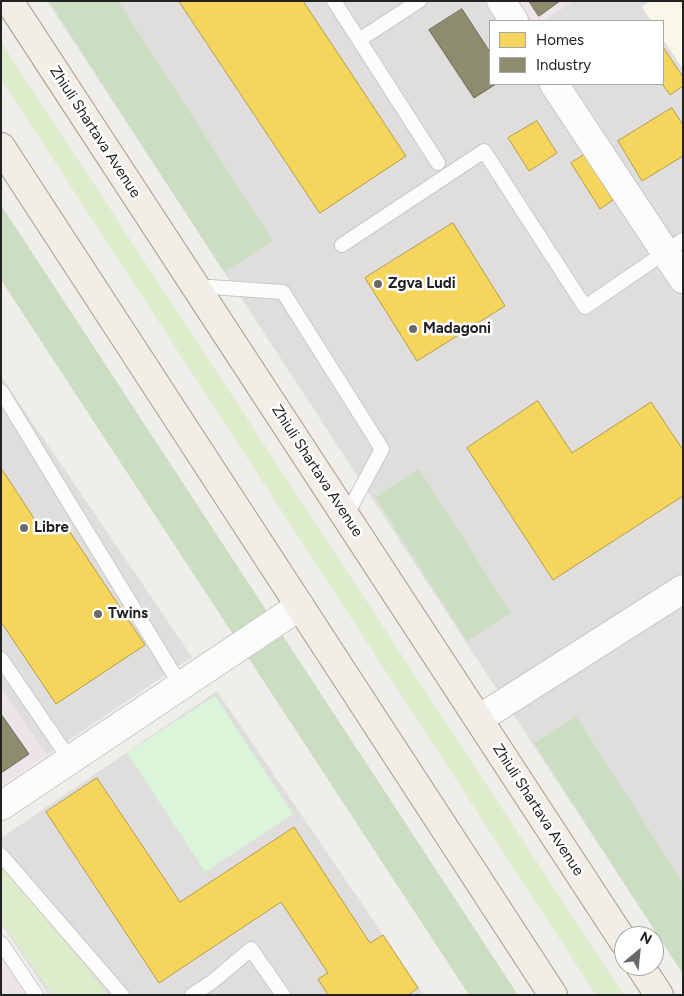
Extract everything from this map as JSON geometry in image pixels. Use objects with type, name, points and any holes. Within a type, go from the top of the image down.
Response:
[{"type":"main road","name":"Zhiuli Shartava Avenue","points":[[9,1],[614,927]]},
{"type":"main road","points":[[1,148],[552,995]]},
{"type":"main road","points":[[647,976],[659,995]]},
{"type":"street","points":[[501,1],[513,20]]},
{"type":"street","points":[[555,85],[674,246],[683,279]]},
{"type":"street","points":[[479,719],[683,588]]},
{"type":"street","points":[[3,800],[70,760],[300,606]]},
{"type":"lane","points":[[334,1],[438,163]]},
{"type":"lane","points":[[358,40],[420,1]]},
{"type":"lane","points":[[342,245],[484,152],[586,307],[674,246]]},
{"type":"lane","points":[[195,286],[283,292],[382,450],[346,516]]},
{"type":"lane","points":[[1,391],[181,686]]},
{"type":"lane","points":[[1,659],[70,760]]},
{"type":"lane","points":[[1,855],[122,995]]},
{"type":"lane","points":[[1,942],[36,995]]},
{"type":"lane","points":[[192,995],[212,982],[251,949],[283,995]]},
{"type":"shaded area","points":[[47,1],[519,1],[531,20],[489,20],[489,85],[664,85],[664,40],[683,69],[683,974],[664,945],[664,926],[652,926]]},
{"type":"shaded area","points":[[519,1],[574,1],[545,20],[531,20]]},
{"type":"shaded area","points":[[574,1],[650,1],[642,7],[650,20],[545,20]]},
{"type":"shaded area","points":[[650,1],[683,1],[683,69],[664,40],[664,20],[650,20],[642,7]]},
{"type":"shaded area","points":[[1,376],[192,657],[47,755],[1,689]]},
{"type":"shaded area","points":[[1,689],[47,755],[1,786]]},
{"type":"shaded area","points":[[217,691],[424,995],[49,995],[1,923],[1,838]]},
{"type":"shaded area","points":[[1,958],[25,995],[1,995]]},
{"type":"green space","points":[[49,1],[118,1],[273,241],[224,272]]},
{"type":"green space","points":[[1,42],[624,995],[596,995],[1,79]]},
{"type":"green space","points":[[1,205],[518,995],[469,995],[1,280]]},
{"type":"green space","points":[[419,469],[511,613],[467,641],[375,497]]},
{"type":"green space","points":[[215,696],[293,814],[205,872],[127,753]]},
{"type":"green space","points":[[576,716],[683,883],[683,974],[664,945],[664,926],[652,926],[534,743]]},
{"type":"green space","points":[[1,859],[108,995],[53,995],[1,922]]},
{"type":"building: Homes","points":[[179,1],[303,1],[406,156],[320,213]]},
{"type":"building: Homes","points":[[664,48],[683,77],[683,86],[670,95],[663,85]]},
{"type":"building: Homes","points":[[672,108],[683,125],[683,156],[642,181],[618,141]]},
{"type":"building: Homes","points":[[537,121],[557,153],[529,171],[508,138]]},
{"type":"building: Homes","points":[[584,155],[613,200],[600,209],[571,163]]},
{"type":"building: Homes","points":[[453,223],[505,306],[417,361],[365,278]]},
{"type":"building: Homes","points":[[538,401],[572,453],[651,402],[683,450],[683,496],[553,580],[467,448]]},
{"type":"building: Homes","points":[[1,468],[45,535],[64,523],[145,645],[56,704],[1,622]]},
{"type":"building: Homes","points":[[97,778],[180,902],[294,827],[370,943],[383,935],[418,988],[408,995],[328,995],[318,979],[328,973],[281,902],[159,983],[46,812]]},
{"type":"building: Industry","points":[[529,1],[560,1],[539,16]]},
{"type":"building: Industry","points":[[462,9],[489,50],[489,85],[494,85],[474,98],[429,30]]},
{"type":"building: Industry","points":[[1,714],[29,754],[1,773]]},
{"type":"place","name":"Zgva Ludi","points":[[378,284]]},
{"type":"place","name":"Madagoni","points":[[413,329]]},
{"type":"place","name":"Libre","points":[[24,528]]},
{"type":"place","name":"Twins","points":[[98,614]]}]
